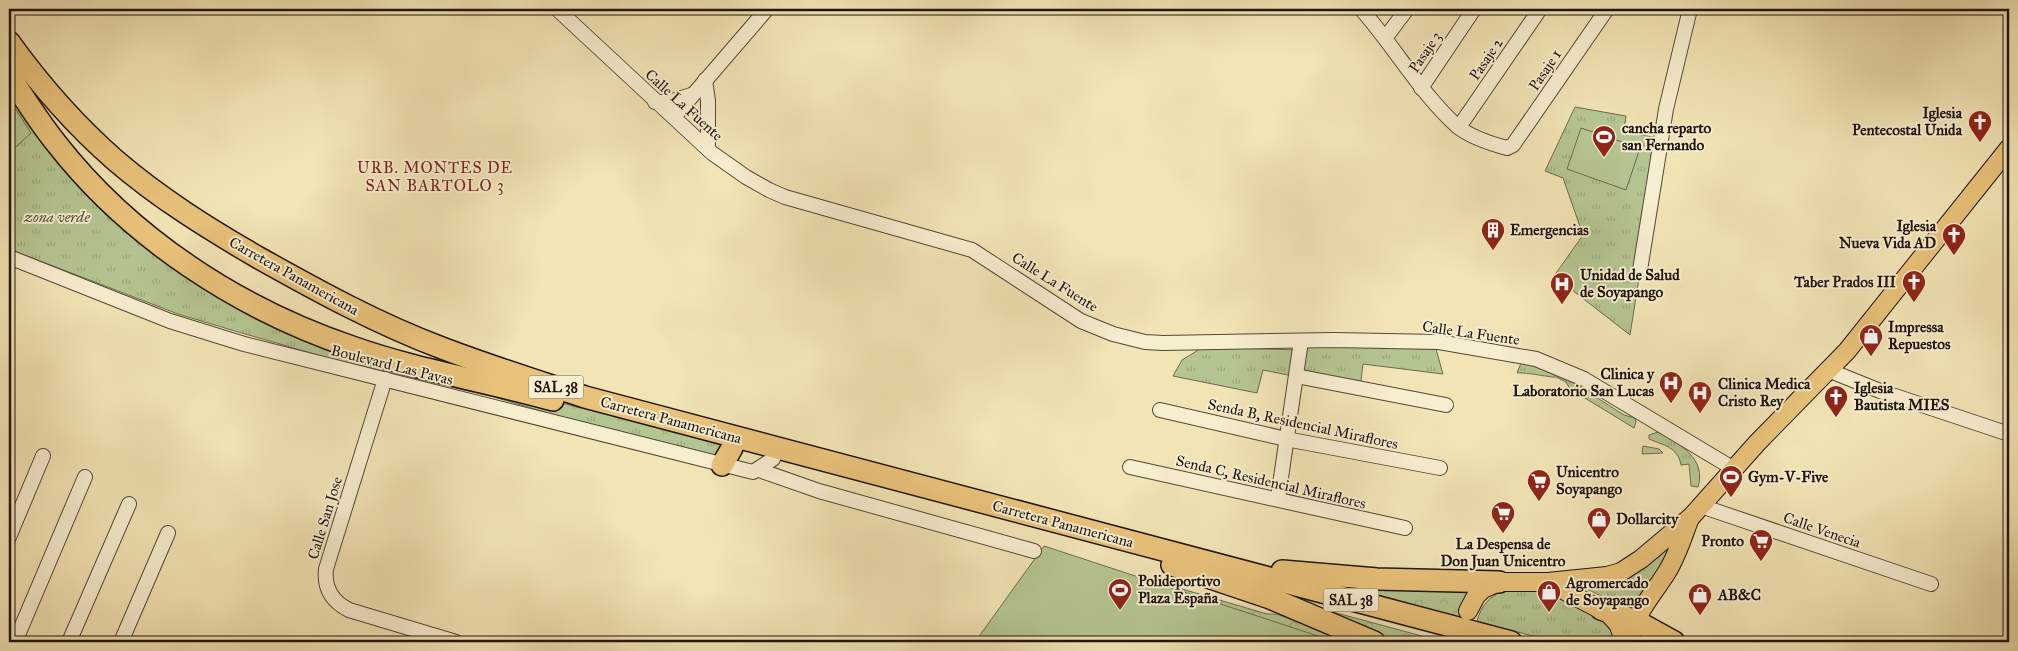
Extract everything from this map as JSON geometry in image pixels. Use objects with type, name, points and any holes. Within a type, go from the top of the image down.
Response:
[{"type":"highway","name":"Carretera Panamericana","points":[[9,42],[68,114],[139,180],[172,204],[242,248],[316,290],[405,333],[475,360],[585,396],[1191,558]]},
{"type":"highway","name":"Carretera Panamericana","points":[[9,75],[56,144],[103,196],[170,252],[243,298],[319,335],[353,348],[727,456],[912,492],[1151,557]]},
{"type":"highway","points":[[1151,557],[1203,577],[1270,598],[1374,642]]},
{"type":"highway","name":"SAL 38","points":[[1151,557],[1459,642]]},
{"type":"highway","points":[[1191,558],[1291,573],[1377,579],[1499,582]]},
{"type":"highway","name":"SAL 38","points":[[1191,558],[1511,642]]},
{"type":"highway","points":[[1601,608],[1636,621],[1674,642]]},
{"type":"main road","points":[[1468,611],[1476,596],[1483,589],[1499,582],[1548,582],[1606,576],[1621,572],[1641,559],[1696,512],[1874,318],[2009,148]]},
{"type":"main road","points":[[1629,642],[1645,602],[1668,571],[1696,512]]},
{"type":"main road","points":[[1548,582],[1601,608],[1614,619],[1625,642]]},
{"type":"street","name":"Calle La Fuente","points":[[557,9],[655,102],[708,149],[746,177],[785,196],[972,250],[1082,321],[1113,334],[1145,342],[1163,343],[1300,341],[1438,342],[1489,349],[1541,360],[1584,379],[1734,469]]},
{"type":"street","points":[[674,117],[767,9]]},
{"type":"street","points":[[1361,9],[1386,37],[1421,88],[1459,127]]},
{"type":"street","points":[[1386,37],[1406,9]]},
{"type":"street","name":"Pasaje 3","points":[[1421,88],[1474,9]]},
{"type":"street","name":"Pasaje 2","points":[[1459,127],[1540,9]]},
{"type":"street","name":"Pasaje 1","points":[[1459,127],[1478,138],[1508,148],[1513,145],[1607,9]]},
{"type":"street","points":[[1640,270],[1666,109],[1690,9]]},
{"type":"street","points":[[705,80],[708,101],[708,149]]},
{"type":"street","points":[[655,102],[669,102],[692,96]]},
{"type":"street","name":"Boulevard Las Pavas","points":[[9,257],[170,321],[326,366],[727,456]]},
{"type":"street","points":[[1278,498],[1300,341]]},
{"type":"street","points":[[1828,370],[1880,391],[2009,434]]},
{"type":"street","points":[[1296,376],[1446,405]]},
{"type":"street","name":"Calle San Jose","points":[[385,379],[326,568],[325,581],[335,600],[348,610],[456,642]]},
{"type":"street","name":"Senda B, Residencial Miraflores","points":[[1160,410],[1286,439],[1440,468]]},
{"type":"street","points":[[9,537],[43,456]]},
{"type":"street","points":[[766,464],[818,491],[1034,551]]},
{"type":"street","name":"Senda C, Residencial Miraflores","points":[[1130,467],[1278,498],[1405,528]]},
{"type":"street","points":[[15,642],[85,476]]},
{"type":"street","points":[[69,642],[129,504]]},
{"type":"street","name":"Calle Venecia","points":[[1696,512],[1931,584]]},
{"type":"street","points":[[121,642],[168,533]]},
{"type":"green space","name":"zona verde","points":[[9,75],[106,198],[280,317],[547,399],[732,448],[727,459],[565,418],[494,397],[328,358],[235,331],[178,314],[9,249]]},
{"type":"green space","points":[[9,99],[31,133],[9,153]]},
{"type":"green space","points":[[1575,107],[1626,116],[1624,131],[1661,139],[1630,335],[1554,276],[1583,235],[1563,178],[1545,171]]},
{"type":"green space","name":"cancha reparto san Fernando","points":[[1581,128],[1640,148],[1626,190],[1567,169]]},
{"type":"green space","points":[[1315,346],[1436,349],[1443,374],[1363,364],[1360,388],[1299,376],[1304,349]]},
{"type":"green space","points":[[1203,347],[1297,350],[1293,376],[1263,370],[1257,393],[1173,376],[1182,360]]},
{"type":"green space","points":[[1521,363],[1534,366],[1574,383],[1624,415],[1635,418],[1634,428],[1570,389],[1566,382],[1556,377],[1517,373]]},
{"type":"green space","points":[[1658,432],[1682,447],[1695,460],[1700,477],[1698,487],[1691,486],[1689,464],[1681,465],[1677,454],[1673,450],[1649,439],[1649,435]]},
{"type":"green space","points":[[1643,446],[1659,449],[1663,453],[1642,454]]},
{"type":"green space","name":"Polideportivo Plaza España","points":[[1044,546],[1318,636],[1331,642],[975,642]]},
{"type":"green space","points":[[1665,547],[1670,553],[1631,610],[1576,584]]},
{"type":"green space","points":[[1318,578],[1476,587],[1462,604],[1460,618]]},
{"type":"green space","points":[[1165,586],[1182,589],[1267,614],[1277,614],[1348,642],[1137,642]]},
{"type":"green space","points":[[1505,590],[1544,591],[1557,594],[1606,619],[1619,642],[1555,642],[1477,621],[1486,602],[1494,595]]},
{"type":"green space","points":[[1292,601],[1444,642],[1391,642]]},
{"type":"place","name":"Iglesia Pentecostal Unida","points":[[1980,143]]},
{"type":"place","name":"cancha reparto san Fernando","points":[[1604,158]]},
{"type":"place","name":"Emergencias","points":[[1493,251]]},
{"type":"place","name":"Iglesia Nueva Vida AD","points":[[1954,256]]},
{"type":"place","name":"Taber Prados III","points":[[1914,303]]},
{"type":"place","name":"Unidad de Salud de Soyapango","points":[[1562,305]]},
{"type":"place","name":"Impressa Repuestos","points":[[1871,357]]},
{"type":"place","name":"Clinica y Laboratorio San Lucas","points":[[1671,404]]},
{"type":"place","name":"Clinica Medica Cristo Rey","points":[[1700,414]]},
{"type":"place","name":"Iglesia Bautista MIES","points":[[1836,418]]},
{"type":"place","name":"Gym-V-Five","points":[[1731,498]]},
{"type":"place","name":"Unicentro Soyapango","points":[[1539,502]]},
{"type":"place","name":"La Despensa de Don Juan Unicentro","points":[[1503,534]]},
{"type":"place","name":"Dollarcity","points":[[1599,540]]},
{"type":"place","name":"Pronto","points":[[1761,562]]},
{"type":"place","name":"Polideportivo Plaza España","points":[[1120,611]]},
{"type":"place","name":"Agromercado de Soyapango","points":[[1549,613]]},
{"type":"place","name":"AB&C","points":[[1700,616]]},
{"type":"district","name":"URB. MONTES DE SAN BARTOLO 3","points":[[435,176]]}]
